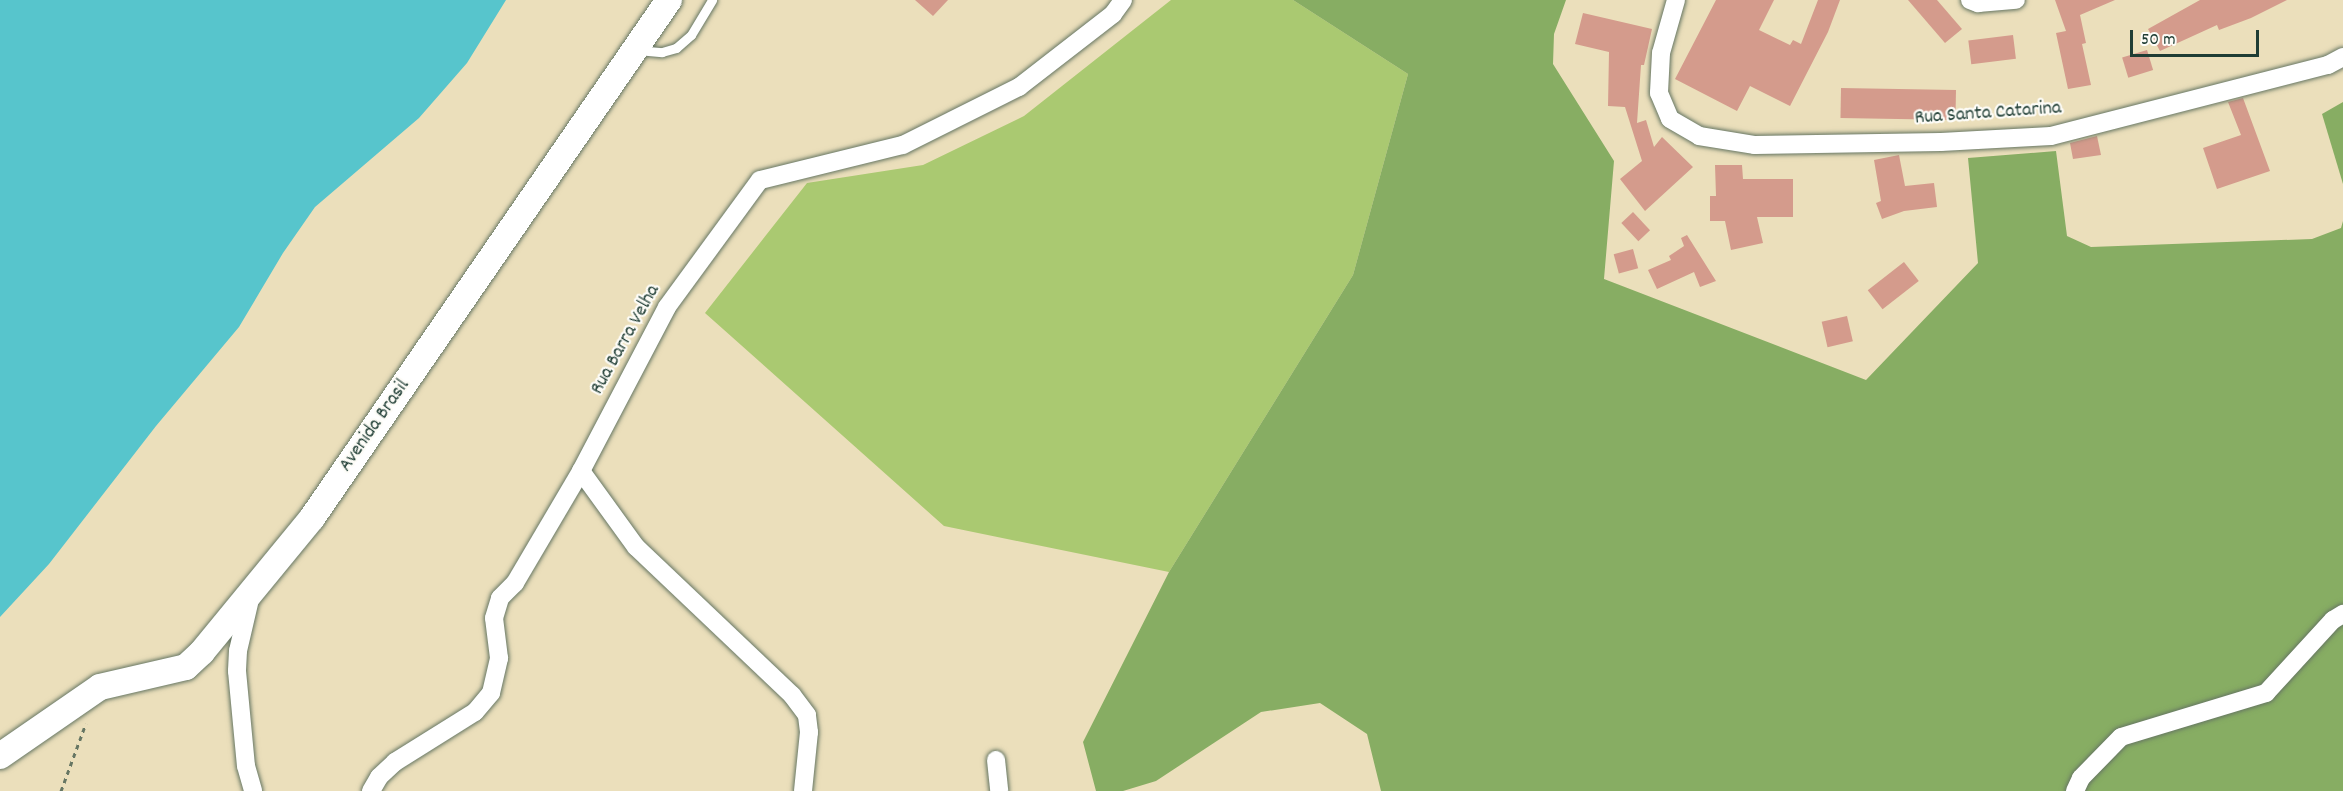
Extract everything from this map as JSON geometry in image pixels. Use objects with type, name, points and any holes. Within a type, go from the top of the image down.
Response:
[{"type":"main road","name":"Avenida Brasil","points":[[0,756],[100,687],[186,668],[202,652],[253,587],[312,518],[669,0]]},
{"type":"street","name":"Rua Barra Velha","points":[[371,791],[379,777],[395,762],[475,712],[491,693],[499,658],[494,618],[500,598],[515,583],[581,471],[667,307],[760,180],[903,145],[1009,93],[1113,14],[1123,0]]},
{"type":"street","name":"Rua Santa Catarina","points":[[1676,0],[1661,53],[1659,93],[1670,119],[1699,136],[1755,145],[1941,142],[2052,136],[2328,65],[2343,57]]},
{"type":"street","points":[[1970,0],[1978,3],[2016,0]]},
{"type":"street","points":[[581,471],[636,547],[792,695],[807,715],[809,732],[803,791]]},
{"type":"street","points":[[253,587],[238,651],[237,671],[246,766],[253,791]]},
{"type":"street","points":[[2075,791],[2081,778],[2121,737],[2266,693],[2333,620],[2343,614]]},
{"type":"street","points":[[996,760],[999,791]]},
{"type":"lane","points":[[635,50],[662,51],[676,48],[691,35],[712,0]]},
{"type":"path","points":[[61,791],[88,718]]},
{"type":"green space","points":[[1171,0],[1293,0],[1408,74],[1353,275],[1169,572],[944,526],[705,313],[807,183],[923,165],[1024,116]]},
{"type":"green space","points":[[1293,0],[1566,0],[1554,34],[1553,64],[1614,161],[1604,279],[1866,380],[1978,263],[1968,158],[2056,151],[2067,236],[2091,247],[2312,239],[2341,228],[2343,221],[2343,791],[1381,791],[1367,734],[1320,703],[1261,712],[1156,781],[1123,791],[1096,791],[1083,742],[1169,572],[1353,275],[1408,74]]},
{"type":"green space","points":[[2343,102],[2343,184],[2322,114]]},
{"type":"water","points":[[0,0],[506,0],[467,63],[419,118],[315,207],[283,253],[239,327],[156,426],[49,564],[0,617]]},
{"type":"building","points":[[915,0],[948,0],[933,16]]},
{"type":"building","points":[[1716,0],[1774,0],[1759,30],[1790,45],[1793,40],[1801,44],[1818,0],[1840,0],[1828,32],[1790,106],[1750,86],[1737,111],[1675,79]]},
{"type":"building","points":[[1908,0],[1937,0],[1962,29],[1945,43]]},
{"type":"building","points":[[2055,0],[2115,0],[2080,15],[2086,43],[2082,44],[2091,85],[2068,89],[2056,33],[2066,31]]},
{"type":"building","points":[[2200,0],[2287,0],[2251,18],[2219,30],[2217,25],[2160,51],[2148,29]]},
{"type":"building","points":[[1583,13],[1652,29],[1644,65],[1641,65],[1637,123],[1646,120],[1654,147],[1662,137],[1693,167],[1645,211],[1620,179],[1642,161],[1625,107],[1608,106],[1609,52],[1575,44]]},
{"type":"building","points":[[2013,35],[2016,59],[1971,64],[1968,40]]},
{"type":"building","points":[[2147,50],[2153,70],[2128,78],[2122,58]]},
{"type":"building","points":[[1841,88],[1956,90],[1955,120],[1840,118]]},
{"type":"building","points":[[2243,98],[2270,171],[2217,189],[2203,148],[2241,135],[2228,102]]},
{"type":"building","points":[[2097,136],[2101,155],[2073,159],[2070,143]]},
{"type":"building","points":[[1899,155],[1905,186],[1934,183],[1937,207],[1904,211],[1882,219],[1876,203],[1881,201],[1874,160]]},
{"type":"building","points":[[1715,165],[1742,165],[1743,179],[1793,179],[1793,217],[1757,217],[1763,243],[1731,250],[1725,221],[1710,221],[1710,196],[1716,196]]},
{"type":"building","points":[[1633,212],[1650,230],[1638,241],[1621,223]]},
{"type":"building","points":[[1687,235],[1716,281],[1700,287],[1694,272],[1657,289],[1648,270],[1671,260],[1669,256],[1684,246],[1681,238]]},
{"type":"building","points":[[1633,249],[1638,268],[1619,273],[1614,254]]},
{"type":"building","points":[[1904,262],[1919,281],[1883,309],[1868,290]]},
{"type":"building","points":[[1847,316],[1853,341],[1828,347],[1822,322]]}]
